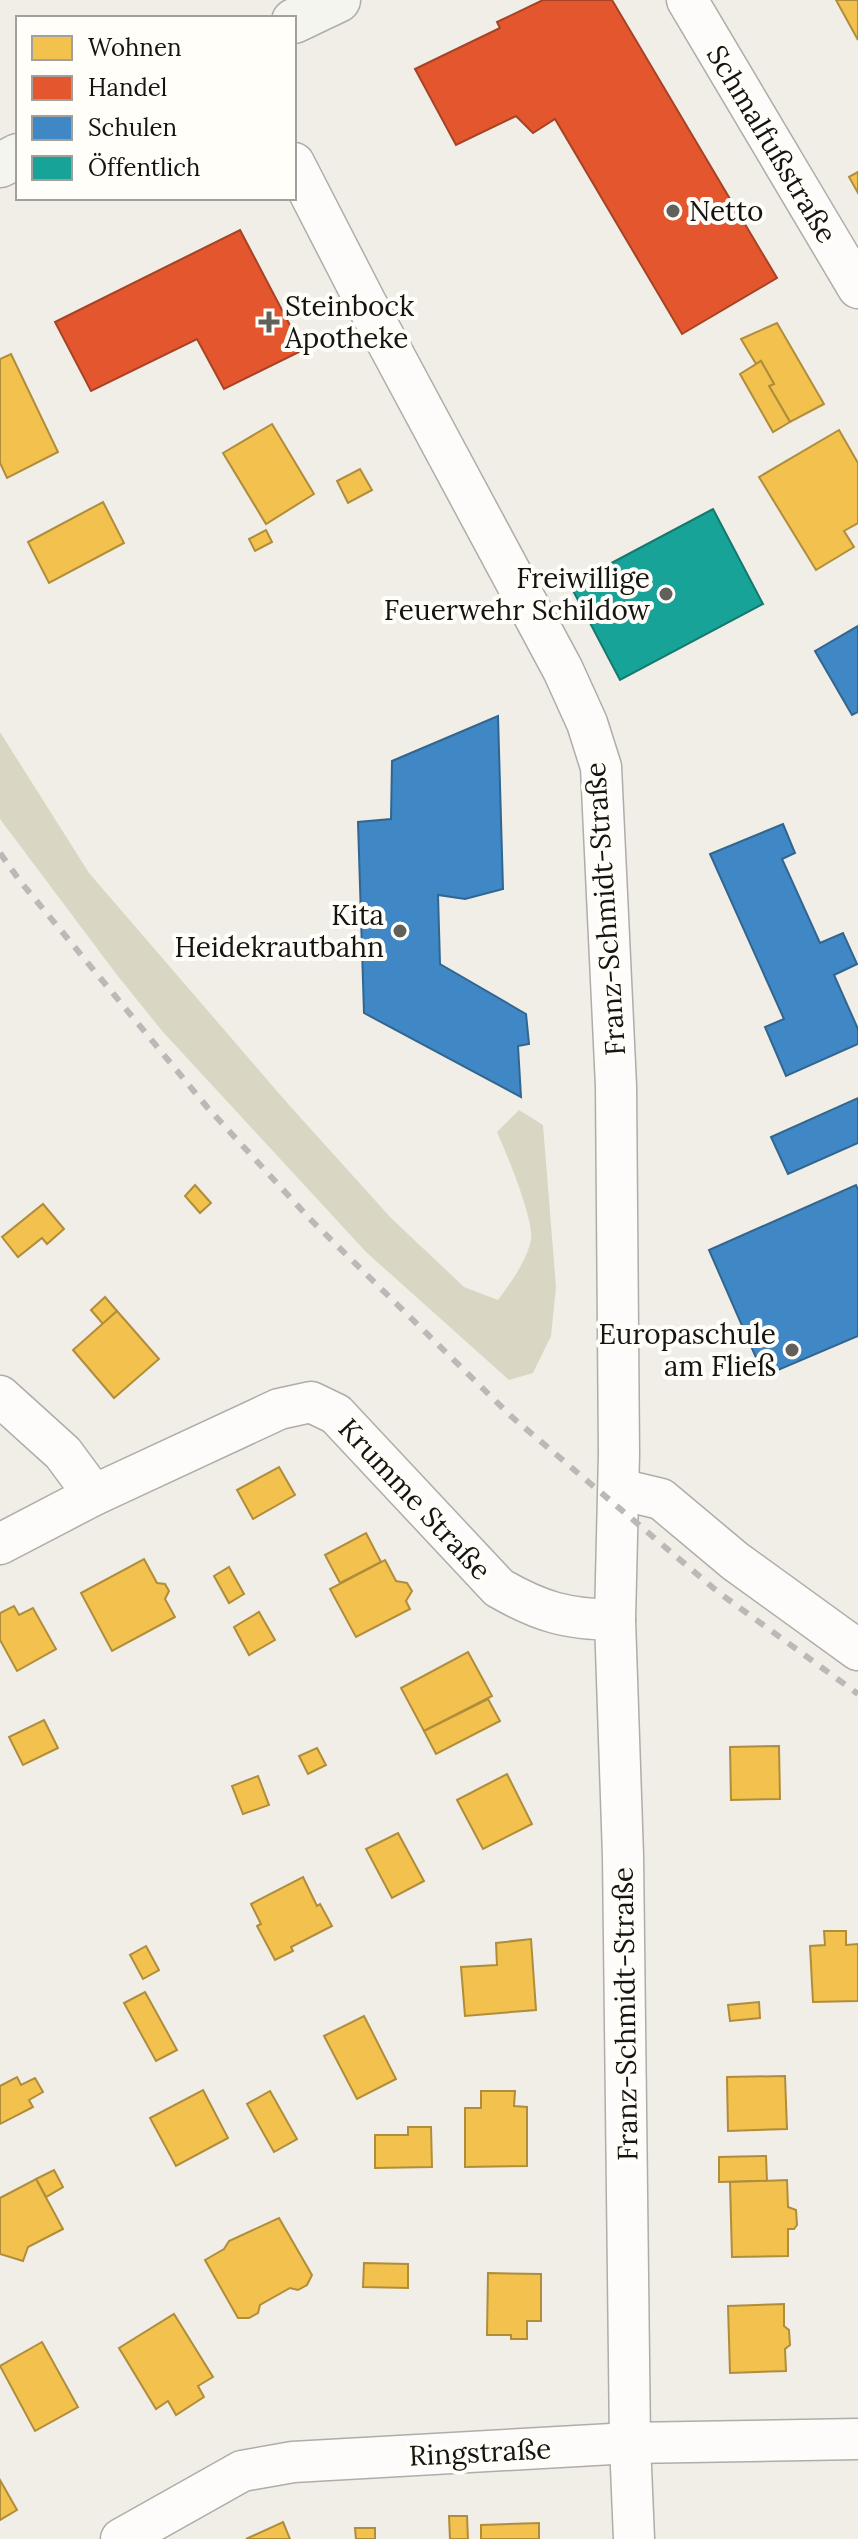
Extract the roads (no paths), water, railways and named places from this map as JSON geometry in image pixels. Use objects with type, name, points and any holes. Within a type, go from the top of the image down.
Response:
[{"type":"street","points":[[296,20],[338,0]]},
{"type":"street","name":"Schmalfußstraße","points":[[687,0],[858,288]]},
{"type":"street","name":"Franz-Schmidt-Straße","points":[[296,167],[563,670],[587,723],[601,767],[616,1086],[619,1489],[615,1620],[623,1856],[630,2443],[634,2539]]},
{"type":"street","points":[[0,1396],[63,1453],[94,1495]]},
{"type":"street","name":"Krumme Straße","points":[[0,1544],[94,1495],[279,1409],[311,1402],[336,1414],[499,1588],[530,1606],[574,1619],[615,1620]]},
{"type":"street","points":[[619,1489],[661,1499],[735,1561],[858,1650]]},
{"type":"street","name":"Ringstraße","points":[[121,2539],[242,2471],[293,2462],[630,2443],[858,2439]]},
{"type":"railway","points":[[0,853],[207,1107],[310,1219],[512,1417],[718,1592],[858,1694]]},
{"type":"place","name":"Netto","points":[[673,211]]},
{"type":"place","name":"Steinbock Apotheke","points":[[269,322]]},
{"type":"place","name":"Freiwillige Feuerwehr Schildow","points":[[666,594]]},
{"type":"place","name":"Kita Heidekrautbahn","points":[[400,931]]},
{"type":"place","name":"Europaschule am Fließ","points":[[792,1350]]}]
